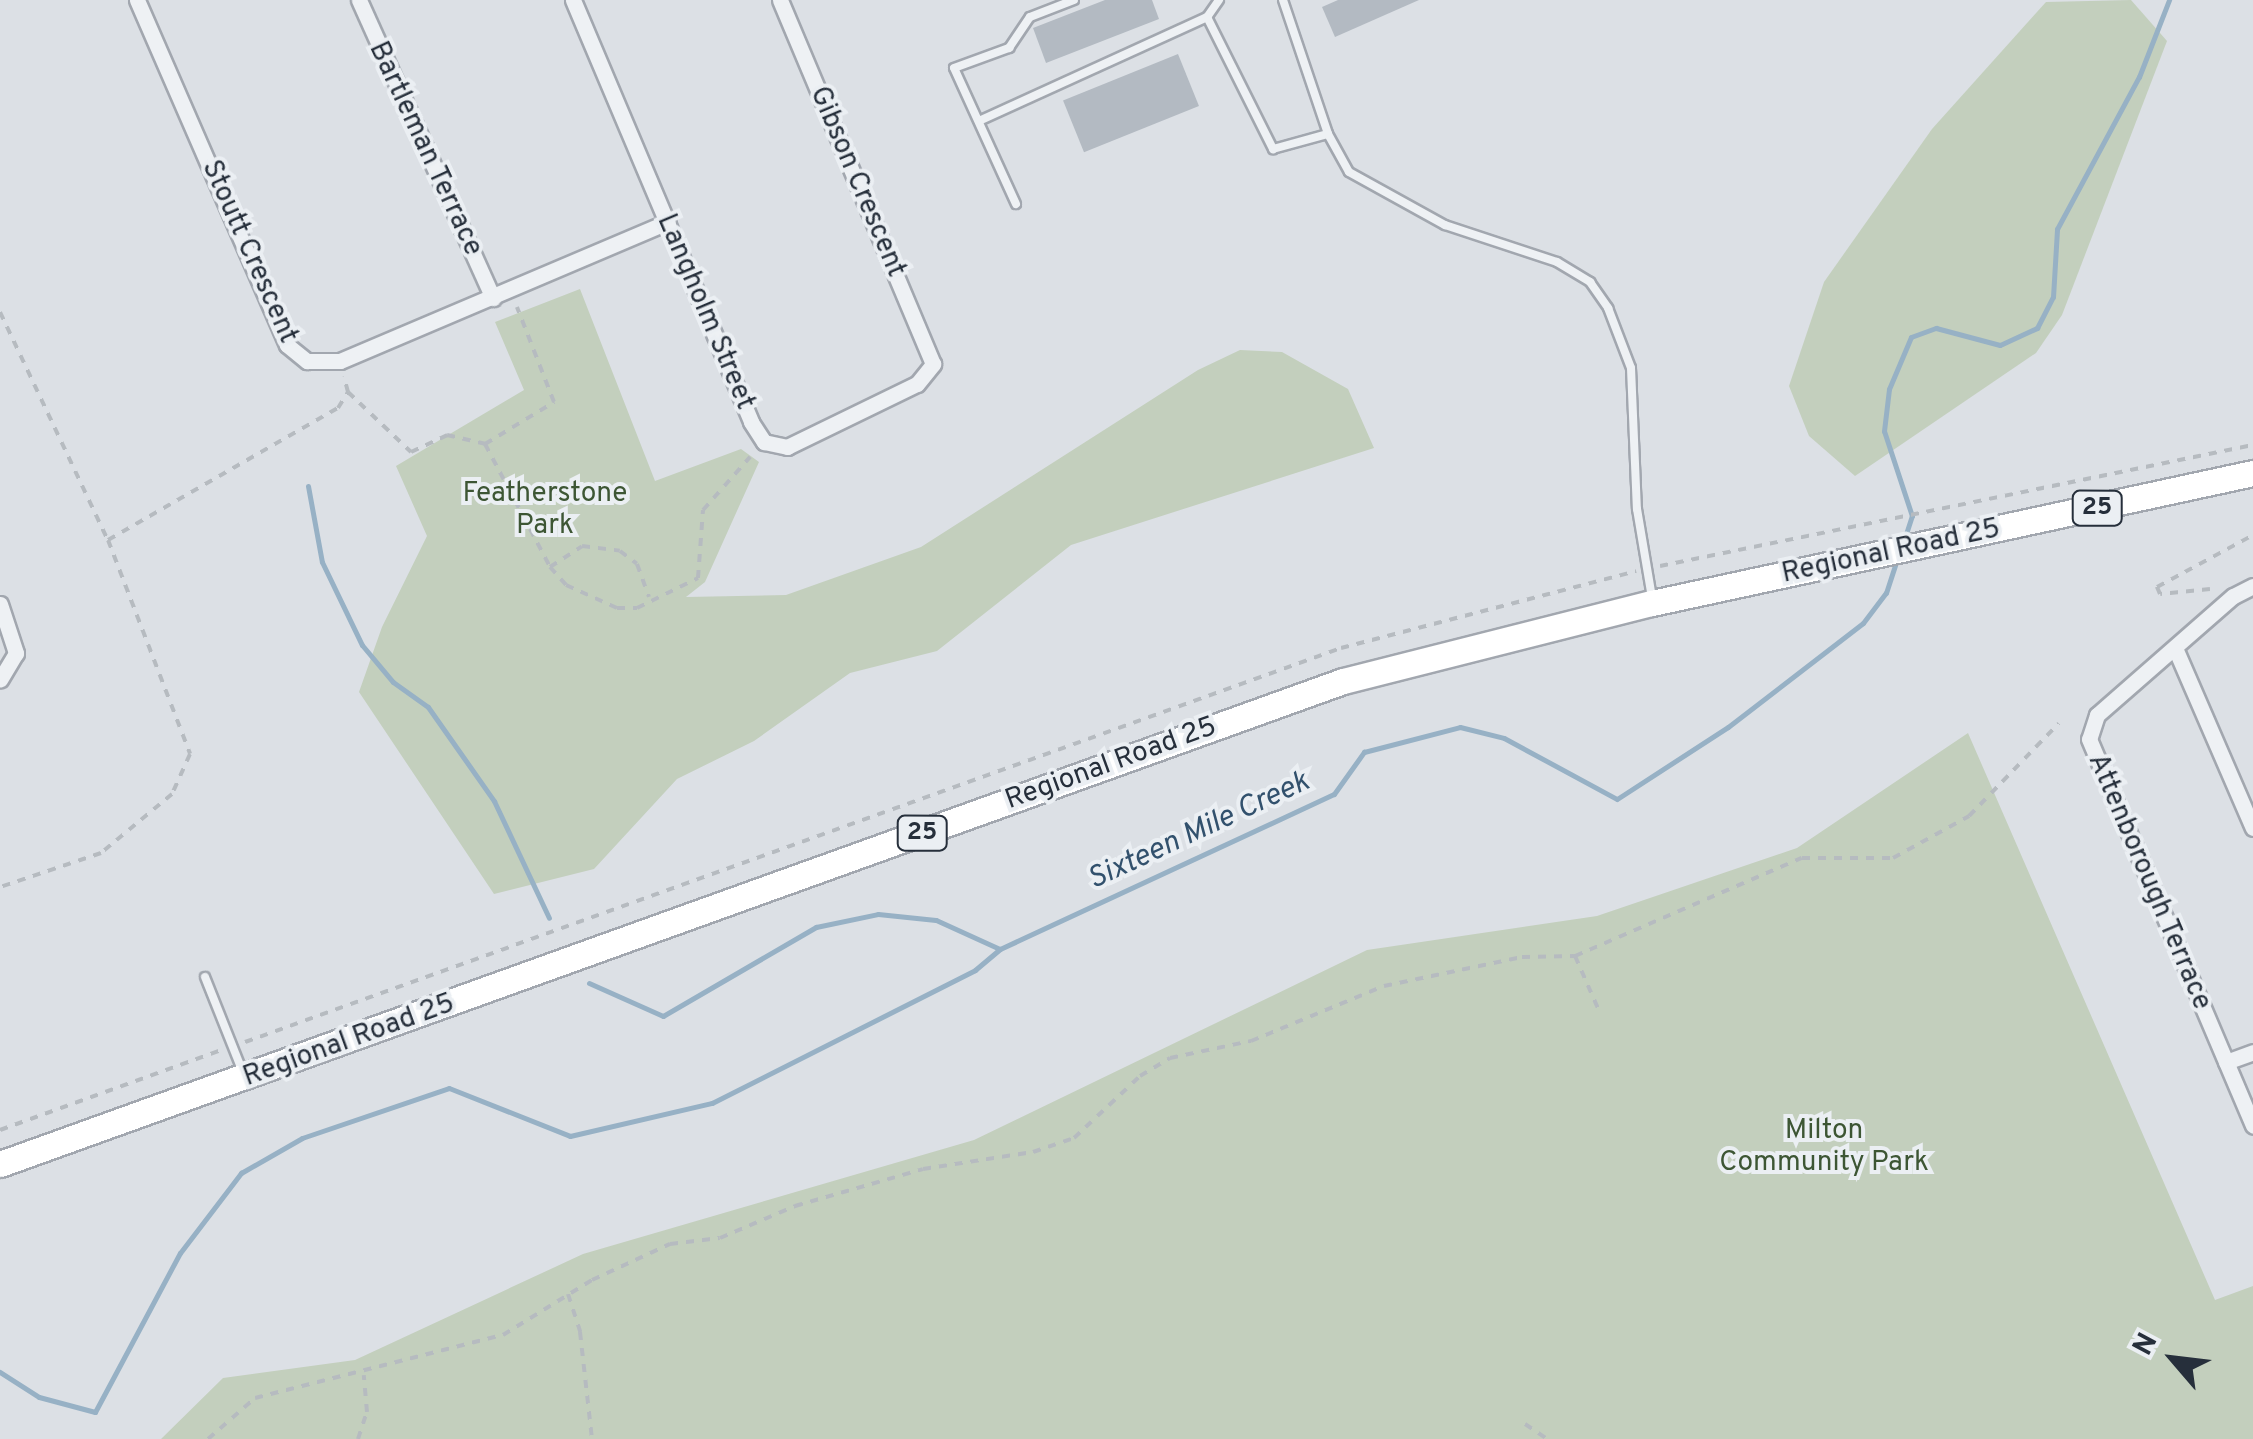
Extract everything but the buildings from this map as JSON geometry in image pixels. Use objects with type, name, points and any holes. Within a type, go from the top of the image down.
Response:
[{"type":"main road","name":"Regional Road 25","points":[[0,1164],[1342,681],[1652,603],[2253,473]]},
{"type":"street","name":"Stoutt Crescent","points":[[137,0],[287,345],[307,361],[340,362]]},
{"type":"street","name":"Bartleman Terrace","points":[[359,0],[493,298]]},
{"type":"street","name":"Langholm Street","points":[[573,0],[764,442],[800,442],[917,384],[933,364]]},
{"type":"street","name":"Gibson Crescent","points":[[780,0],[933,364]]},
{"type":"street","points":[[340,362],[668,222]]},
{"type":"street","name":"Attenborough Terrace","points":[[2253,586],[2097,715],[2089,739],[2253,1126]]},
{"type":"street","points":[[0,604],[16,654],[0,680]]},
{"type":"street","points":[[2175,648],[2253,828]]},
{"type":"street","points":[[2226,1062],[2253,1052]]},
{"type":"lane","points":[[1016,204],[954,68],[1009,48],[1030,17],[1074,0]]},
{"type":"lane","points":[[979,121],[1207,17],[1219,0]]},
{"type":"lane","points":[[1284,0],[1328,134],[1349,172],[1410,209],[1557,262],[1590,282],[1608,308],[1631,368],[1652,603]]},
{"type":"lane","points":[[1207,17],[1273,149],[1328,134]]},
{"type":"lane","points":[[205,977],[245,1079]]},
{"type":"path","points":[[340,362],[348,392],[411,452],[447,435],[485,444],[554,402],[516,308]]},
{"type":"path","points":[[0,312],[108,540],[172,696],[190,754],[185,774],[172,794],[101,854],[0,887]]},
{"type":"path","points":[[108,540],[338,408],[348,392]]},
{"type":"path","points":[[485,444],[550,567],[566,586],[617,608],[636,608],[648,597],[702,573],[702,510],[750,457]]},
{"type":"path","points":[[0,1130],[1341,648],[1647,569],[1953,502],[2253,445]]},
{"type":"path","points":[[2210,589],[2160,594],[2157,587],[2253,535]]},
{"type":"path","points":[[550,567],[582,546],[620,551],[637,564],[648,597]]},
{"type":"path","points":[[208,1439],[255,1398],[364,1375],[503,1336],[568,1294],[670,1244],[720,1238],[795,1206],[923,1169],[1033,1152],[1074,1138],[1140,1076],[1200,1047],[1251,1041],[1384,986],[1522,957],[1575,956],[1802,858],[1892,858],[1970,816],[2059,723]]},
{"type":"path","points":[[1575,956],[1600,1013]]},
{"type":"path","points":[[568,1294],[580,1332],[592,1439]]},
{"type":"path","points":[[358,1439],[367,1412],[364,1375]]},
{"type":"path","points":[[1525,1424],[1547,1439]]},
{"type":"green space","points":[[2131,0],[2167,41],[2062,315],[2036,353],[1855,476],[1809,436],[1789,386],[1824,282],[1932,129],[2046,2]]},
{"type":"green space","name":"Featherstone Park","points":[[580,289],[655,481],[741,449],[759,462],[705,582],[686,597],[786,595],[921,547],[1198,370],[1240,350],[1282,352],[1348,389],[1374,448],[1071,545],[937,651],[850,673],[754,741],[677,779],[594,869],[494,894],[359,692],[382,627],[427,536],[396,466],[524,390],[495,322]]},
{"type":"green space","name":"Milton Community Park","points":[[1968,733],[2215,1300],[2253,1286],[2253,1439],[161,1439],[223,1378],[355,1360],[583,1254],[974,1140],[1367,950],[1597,916],[1797,848]]},
{"type":"waterway","name":"Sixteen Mile Creek","points":[[1905,537],[1912,516],[1884,431],[1889,389],[1911,337],[1936,328],[2000,345],[2037,328],[2053,297],[2057,229],[2139,77],[2169,0]]},
{"type":"waterway","points":[[308,486],[322,562],[362,645],[393,682],[428,707],[494,801],[549,918]]},
{"type":"waterway","name":"Sixteen Mile Creek","points":[[0,1372],[39,1397],[95,1412],[180,1253],[241,1173],[302,1138],[449,1088],[570,1136],[712,1103],[975,970],[1000,949],[1334,794],[1364,752],[1460,727],[1504,738],[1617,799],[1728,727],[1863,623],[1886,593],[1898,557]]},
{"type":"waterway","points":[[589,983],[663,1016],[816,927],[878,914],[936,920],[1000,949]]}]
